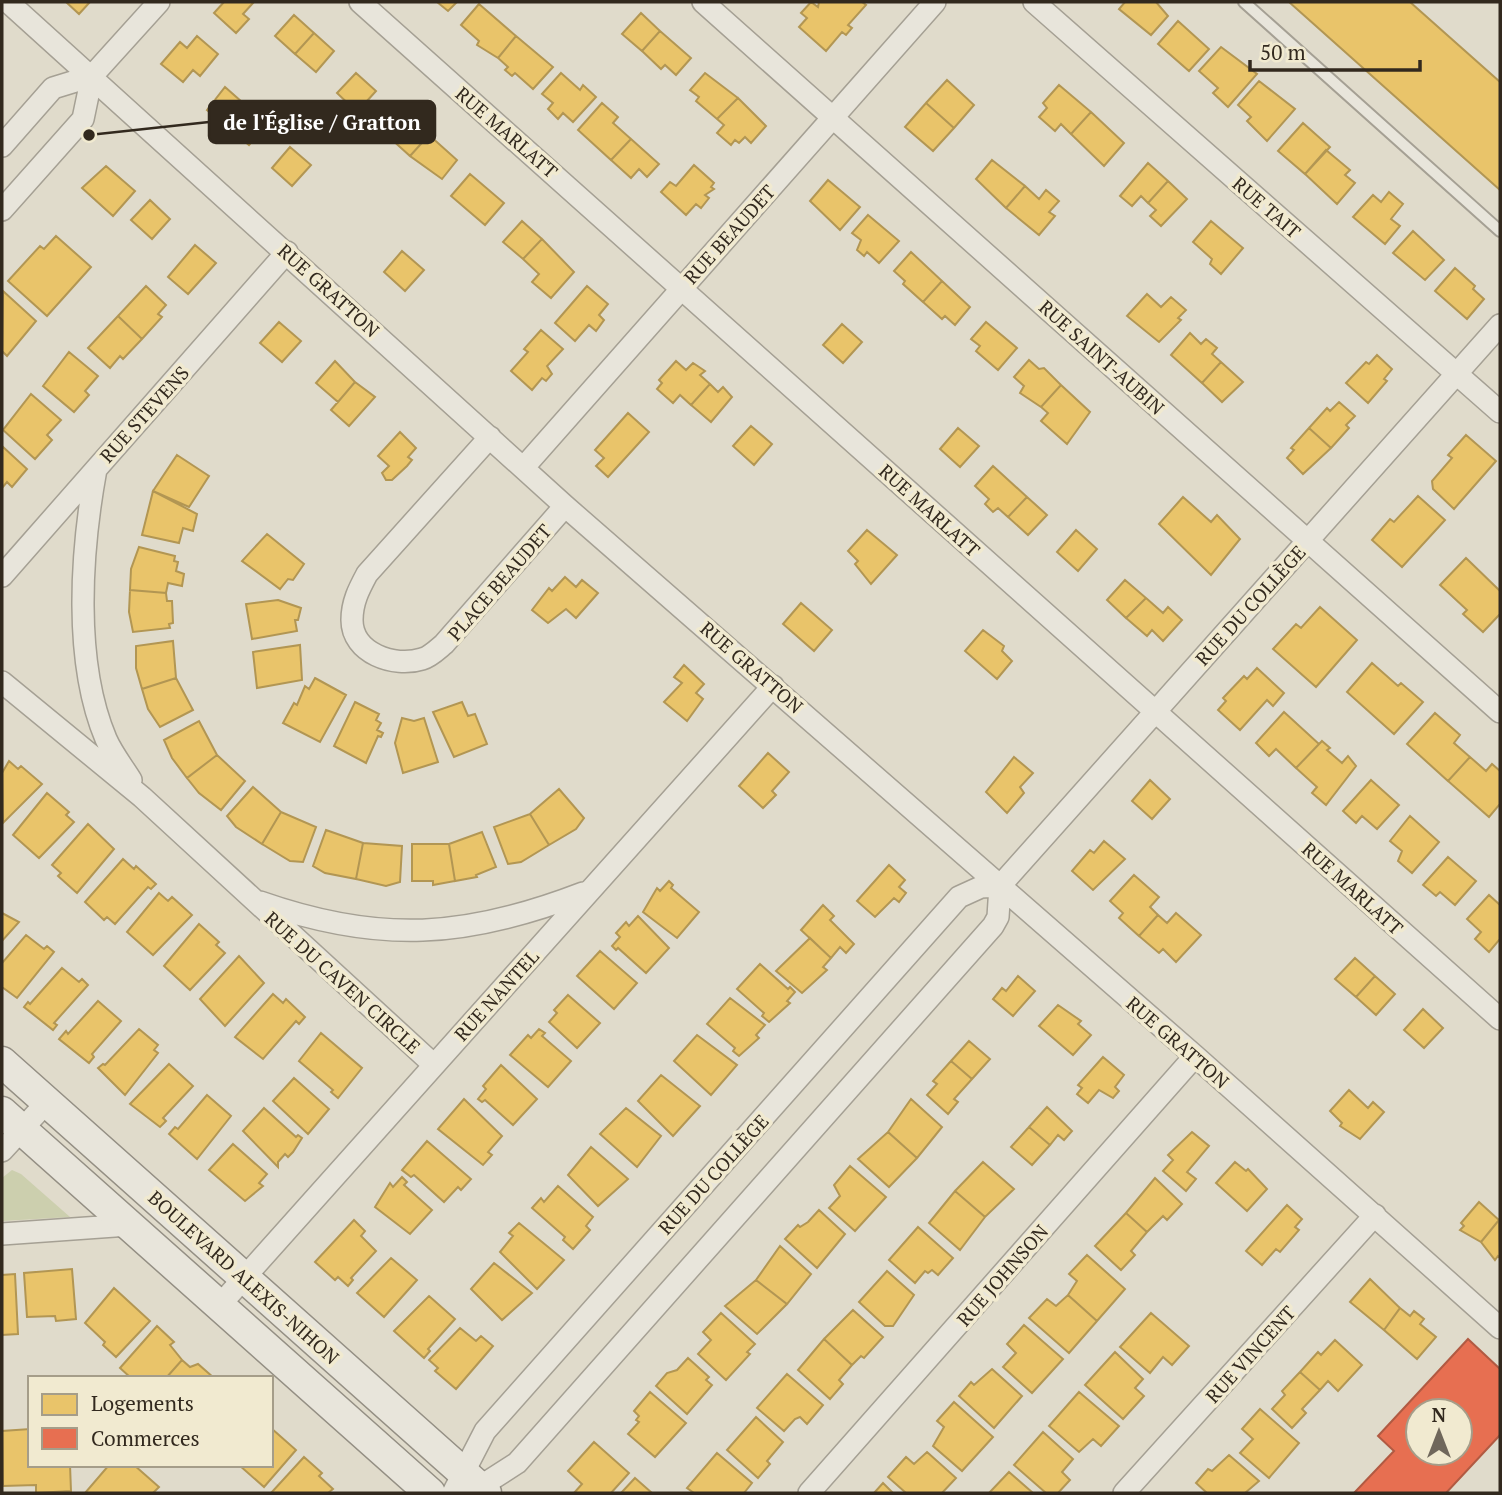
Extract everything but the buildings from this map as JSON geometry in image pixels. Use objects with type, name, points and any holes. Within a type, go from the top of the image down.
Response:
[{"type":"street","name":"RUE GRATTON","points":[[8,2],[288,252],[565,506],[1195,1056],[1500,1328]]},
{"type":"street","points":[[2,146],[54,88],[92,76],[159,2]]},
{"type":"street","name":"RUE MARLATT","points":[[360,2],[682,286],[1500,1019]]},
{"type":"street","name":"RUE SAINT-AUBIN","points":[[703,2],[1500,712]]},
{"type":"street","name":"RUE BEAUDET","points":[[524,467],[935,2]]},
{"type":"street","name":"RUE TAIT","points":[[1034,2],[1500,412]]},
{"type":"street","points":[[2,211],[83,119],[92,76]]},
{"type":"street","name":"RUE STEVENS","points":[[2,576],[288,252]]},
{"type":"street","name":"RUE DU COLLÈGE","points":[[470,1488],[485,1431],[959,897],[981,887],[1000,886],[1500,325]]},
{"type":"street","name":"PLACE BEAUDET","points":[[490,437],[367,573],[354,598],[351,622],[358,641],[376,656],[398,663],[423,659],[444,644],[565,506]]},
{"type":"street","name":"RUE DU CAVEN CIRCLE","points":[[96,468],[85,550],[84,618],[87,652],[94,696],[106,740],[142,797]]},
{"type":"street","name":"RUE DU CAVEN CIRCLE","points":[[2,682],[142,797],[434,1065]]},
{"type":"street","name":"RUE NANTEL","points":[[219,1306],[773,686]]},
{"type":"street","points":[[470,1488],[517,1463],[993,926],[998,917],[1000,886]]},
{"type":"street","name":"RUE DU CAVEN CIRCLE","points":[[252,900],[306,918],[416,933],[465,928],[528,914],[587,892]]},
{"type":"street","name":"RUE JOHNSON","points":[[809,1493],[1195,1056]]},
{"type":"street","name":"BOULEVARD ALEXIS-NIHON","points":[[5,1072],[47,1102],[244,1278],[470,1488]]},
{"type":"street","points":[[8,1131],[47,1102]]},
{"type":"street","name":"BOULEVARD ALEXIS-NIHON","points":[[8,1131],[129,1225],[430,1493]]},
{"type":"street","name":"RUE VINCENT","points":[[1124,1493],[1375,1215]]},
{"type":"street","points":[[2,1234],[129,1225]]},
{"type":"lane","points":[[1244,2],[1500,231]]},
{"type":"green space","points":[[12,1170],[21,1174],[70,1217],[2,1221],[2,1178]]},
{"type":"place","name":"de l'Église / Gratton","points":[[89,135]]}]
